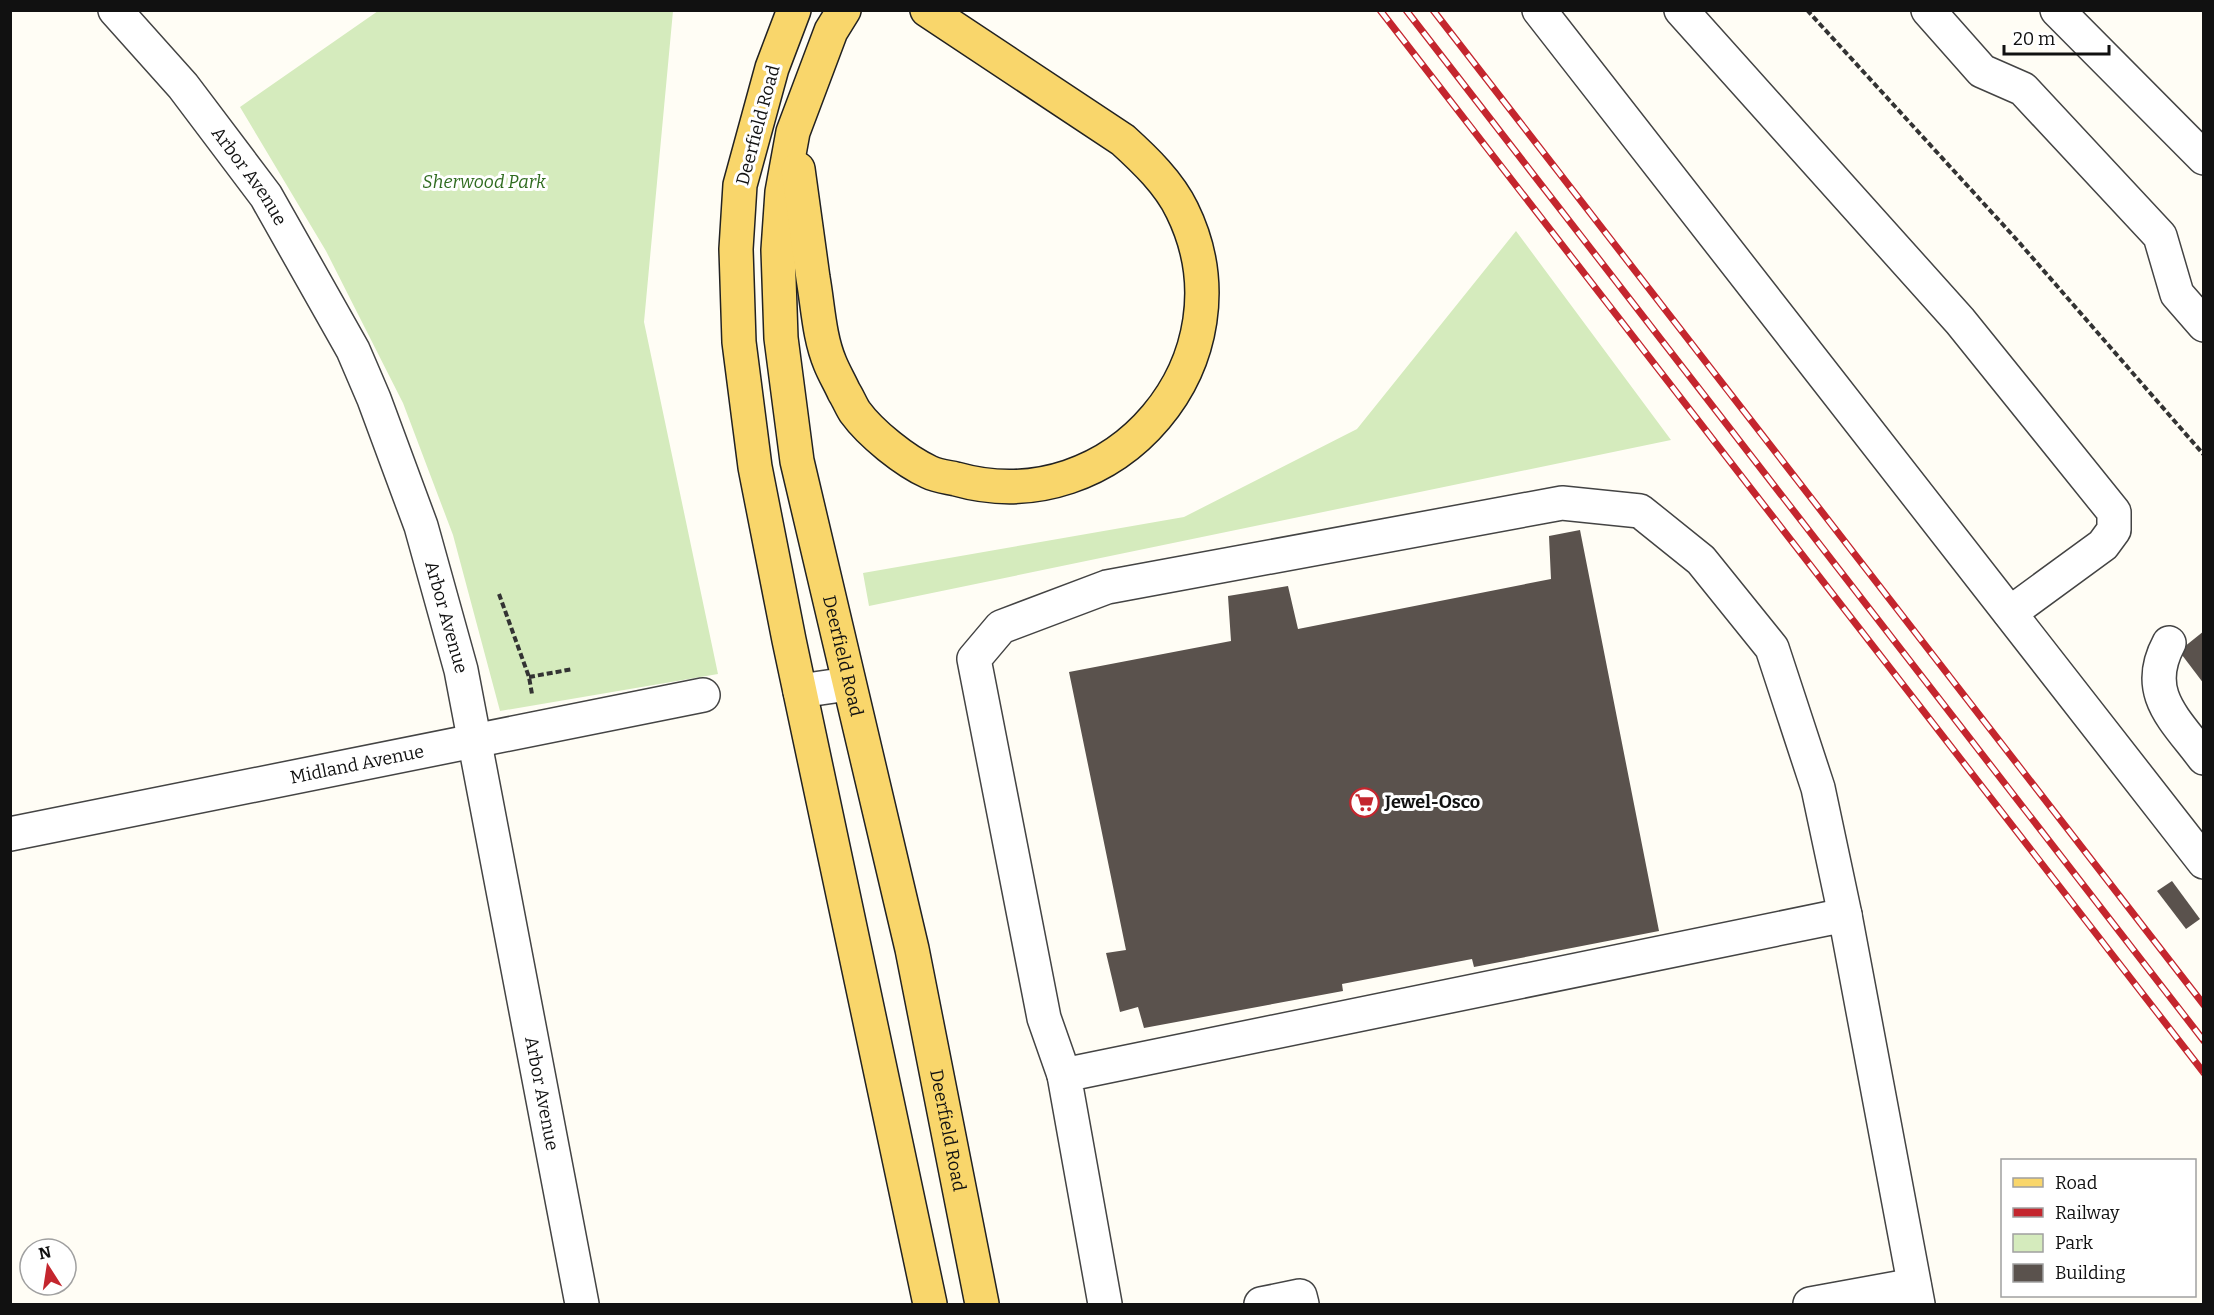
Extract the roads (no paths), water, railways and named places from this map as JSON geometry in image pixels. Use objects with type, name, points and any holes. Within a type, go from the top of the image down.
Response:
[{"type":"main road","points":[[793,132],[822,332],[829,363],[855,412],[891,449],[930,472],[978,486],[1028,487],[1077,476],[1105,461],[1134,441],[1155,421],[1187,368],[1197,336],[1202,291],[1196,246],[1182,209],[1152,167],[1124,140],[927,10]]},
{"type":"main road","name":"Deerfield Road","points":[[794,12],[772,68],[740,185],[735,249],[739,342],[755,467],[930,1305]]},
{"type":"main road","name":"Deerfield Road","points":[[837,21],[793,132],[782,192],[778,250],[781,338],[797,460],[912,949],[982,1305]]},
{"type":"street","name":"Arbor Avenue","points":[[115,10],[183,86],[266,196],[353,350],[374,399],[420,526],[461,670],[582,1305]]},
{"type":"street","points":[[1539,10],[2204,862]]},
{"type":"street","points":[[1681,10],[1960,321],[2114,512],[2114,530],[2103,545],[2010,613]]},
{"type":"street","points":[[1928,10],[1982,71],[2023,89],[2160,236],[2177,294],[2204,326]]},
{"type":"street","points":[[2057,10],[2204,158]]},
{"type":"street","points":[[1105,1305],[1064,1075],[1044,1018],[974,659],[1000,627],[1107,587],[1562,502],[1640,510],[1701,560],[1773,648],[1818,788],[1845,915],[1916,1295],[1810,1305]]},
{"type":"street","points":[[2169,643],[2160,659],[2158,678],[2163,704],[2204,758]]},
{"type":"street","points":[[800,691],[848,684]]},
{"type":"street","name":"Midland Avenue","points":[[10,834],[703,695]]},
{"type":"street","points":[[1064,1075],[1845,915]]},
{"type":"street","points":[[1261,1305],[1300,1296],[1302,1305]]},
{"type":"railway","points":[[1380,10],[2204,1073]]},
{"type":"railway","points":[[1406,10],[2204,1041]]},
{"type":"railway","points":[[1433,10],[2204,1005]]},
{"type":"place","name":"Jewel-Osco","points":[[1364,802]]},
{"type":"park label","name":"Sherwood Park","points":[[484,182]]}]
